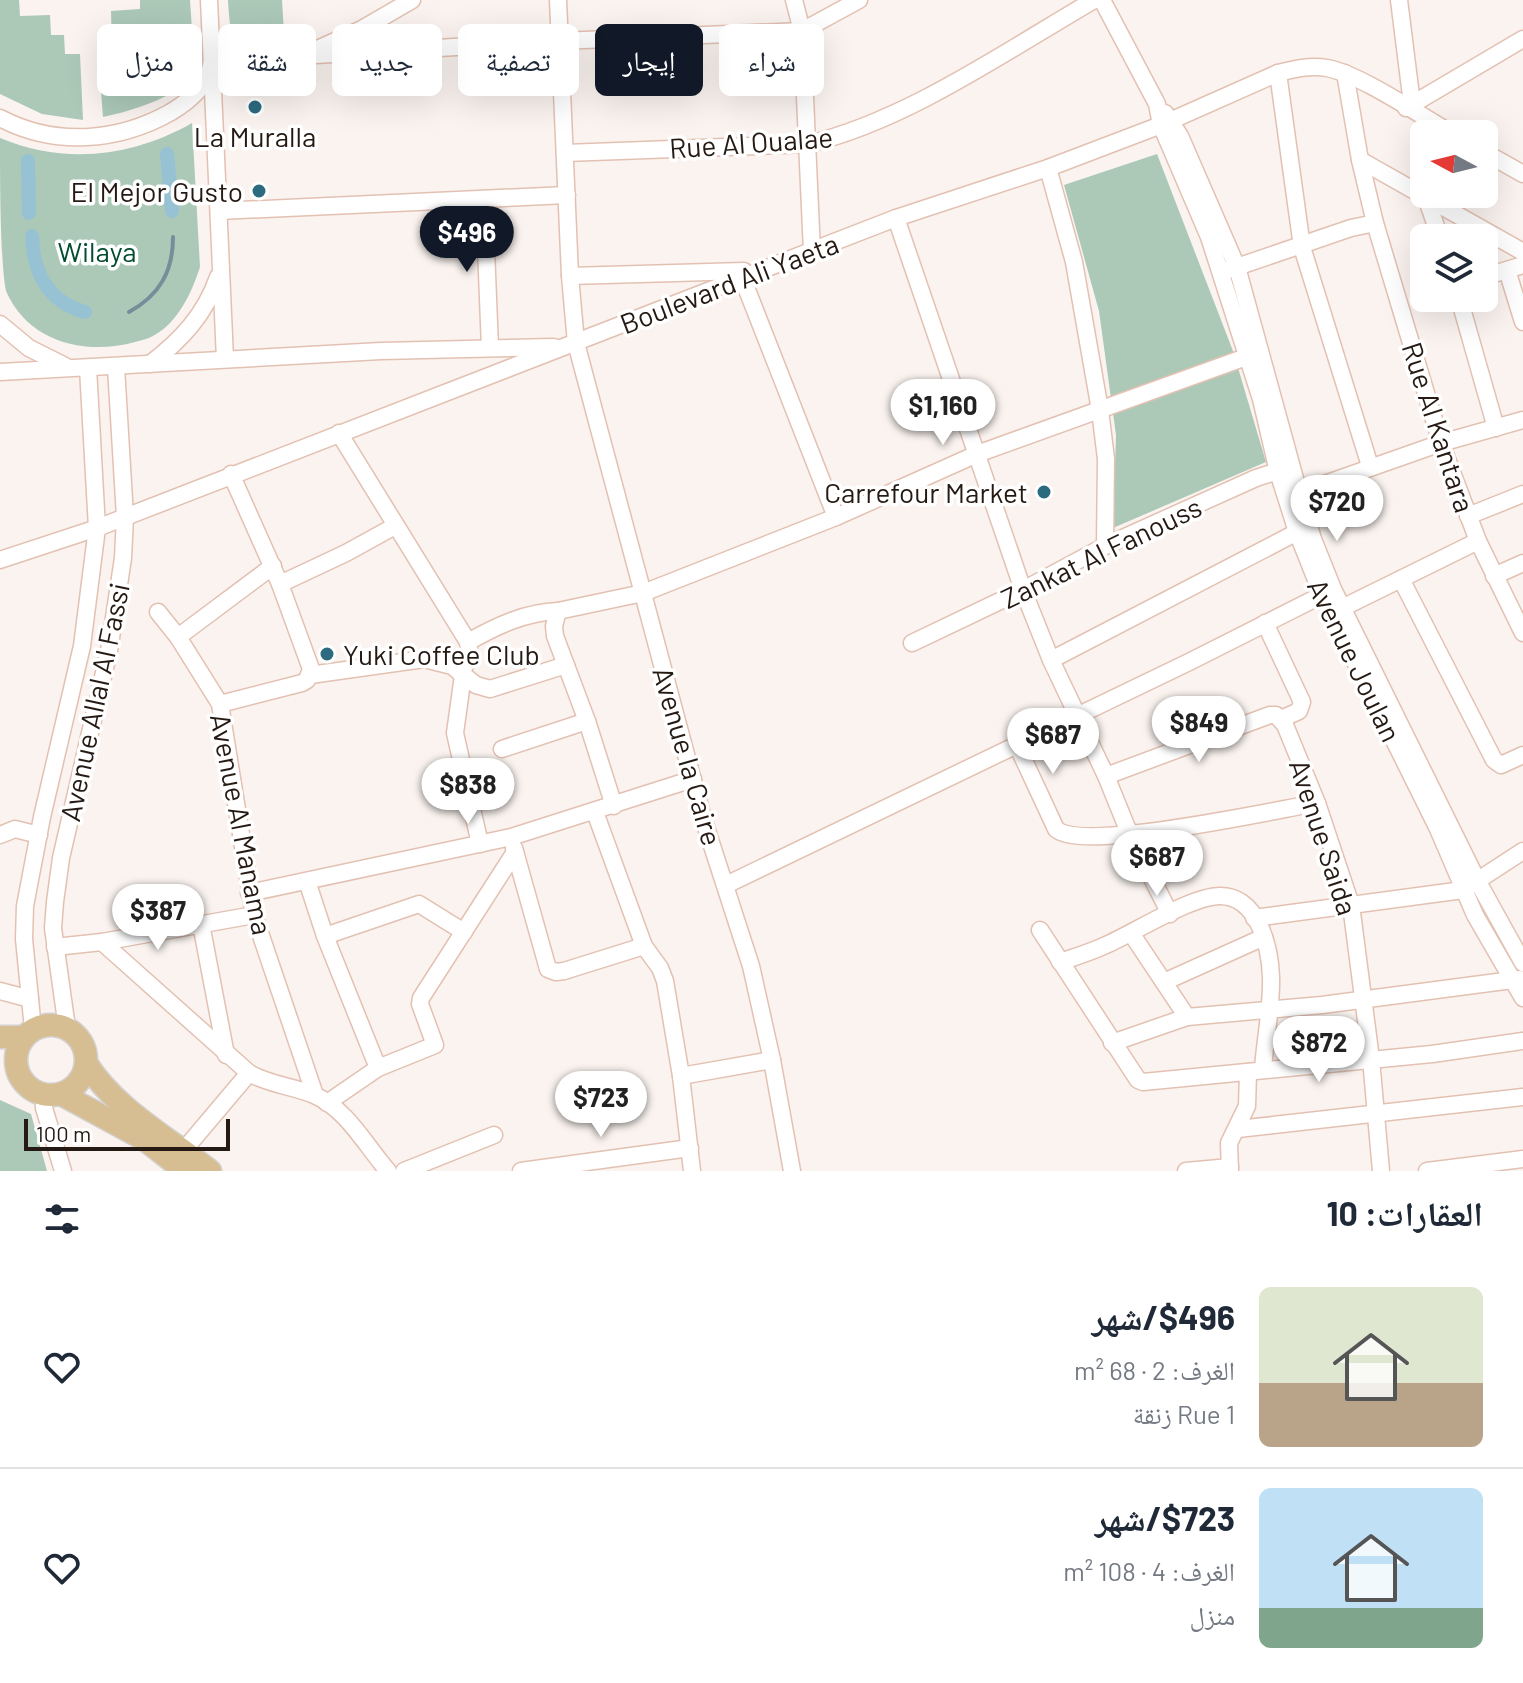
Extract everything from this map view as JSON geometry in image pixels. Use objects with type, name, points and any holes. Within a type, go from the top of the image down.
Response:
[{"type":"main road","points":[[0,1037],[29,1033],[53,1025],[72,1032],[80,1041],[86,1063],[98,1083],[184,1161]]},
{"type":"main road","points":[[29,1033],[9,1065],[32,1090],[52,1094],[184,1161],[210,1171]]},
{"type":"main road","points":[[52,1094],[73,1087],[82,1076],[86,1063]]},
{"type":"street","points":[[209,0],[225,359]]},
{"type":"street","points":[[316,49],[362,29],[412,0]]},
{"type":"street","name":"Avenue la Caire","points":[[558,0],[559,24]]},
{"type":"street","points":[[794,0],[800,24]]},
{"type":"street","points":[[815,24],[859,0]]},
{"type":"street","name":"Rue Al Oualae","points":[[565,153],[808,144],[846,135],[881,121],[1094,0]]},
{"type":"street","name":"Avenue Joulan","points":[[1102,0],[1166,122],[1229,270],[1303,529],[1328,592],[1438,829],[1470,885],[1523,963]]},
{"type":"street","points":[[1399,0],[1409,106],[1522,43]]},
{"type":"street","points":[[579,40],[719,34]]},
{"type":"street","points":[[316,55],[458,47]]},
{"type":"street","points":[[212,61],[218,61]]},
{"type":"street","points":[[0,118],[47,135],[96,137],[122,133],[167,114],[189,100],[210,75],[212,61]]},
{"type":"street","name":"Boulevard Ali Yaeta","points":[[0,560],[97,528],[896,218],[1048,168],[1166,122],[1278,73],[1320,67],[1345,73],[1431,120]]},
{"type":"street","points":[[1278,73],[1302,247],[1370,466]]},
{"type":"street","name":"Rue Al Kantara","points":[[1345,73],[1375,223],[1441,443],[1478,541],[1523,633]]},
{"type":"street","name":"Avenue la Caire","points":[[562,96],[572,345],[693,779],[751,966],[792,1171]]},
{"type":"street","points":[[805,96],[812,252]]},
{"type":"street","points":[[1360,160],[1410,190]]},
{"type":"street","points":[[1498,160],[1523,174]]},
{"type":"street","points":[[1048,168],[1074,262],[1100,410],[1106,459],[1105,546]]},
{"type":"street","points":[[219,211],[567,195]]},
{"type":"street","points":[[484,199],[490,348]]},
{"type":"street","points":[[1442,208],[1523,252]]},
{"type":"street","points":[[896,218],[1023,590],[1130,835],[1170,914]]},
{"type":"street","points":[[1229,270],[1351,228],[1375,223]]},
{"type":"street","points":[[149,365],[186,334],[201,314],[221,268]]},
{"type":"street","points":[[1515,268],[1523,322]]},
{"type":"street","points":[[570,276],[750,274],[836,517]]},
{"type":"street","points":[[1463,312],[1496,428]]},
{"type":"street","points":[[0,324],[49,360],[81,369]]},
{"type":"street","points":[[0,372],[572,345]]},
{"type":"street","points":[[468,642],[504,624],[541,612],[643,593],[836,517],[977,454],[1253,354]]},
{"type":"street","name":"Avenue Allal Al Fassi","points":[[72,1032],[66,1021],[53,928],[61,858],[115,617],[123,558],[125,517],[116,367]]},
{"type":"street","name":"Avenue Allal Al Fassi","points":[[29,1033],[25,906],[42,817],[82,646],[97,528],[81,369]]},
{"type":"street","points":[[1299,493],[1370,466],[1523,420]]},
{"type":"street","points":[[339,433],[468,642],[470,658],[462,674],[455,733],[480,844]]},
{"type":"street","name":"Avenue Joulan","points":[[1285,469],[1299,493],[1303,529]]},
{"type":"street","name":"Zankat Al Fanouss","points":[[912,643],[1023,590],[1105,546],[1256,478],[1285,469]]},
{"type":"street","points":[[231,474],[273,566],[310,661],[310,675]]},
{"type":"street","points":[[1468,516],[1523,494]]},
{"type":"street","points":[[280,584],[395,526]]},
{"type":"street","points":[[1051,660],[1303,529]]},
{"type":"street","points":[[1342,608],[1478,541]]},
{"type":"street","points":[[1494,576],[1523,563]]},
{"type":"street","points":[[178,637],[273,566]]},
{"type":"street","points":[[1401,579],[1496,763],[1505,765],[1523,755]]},
{"type":"street","points":[[726,885],[1328,592]]},
{"type":"street","name":"Avenue Joulan","points":[[1328,592],[1342,608],[1470,885],[1518,979],[1523,998]]},
{"type":"street","points":[[558,611],[555,636],[614,806]]},
{"type":"street","name":"Avenue Al Manama","points":[[158,612],[178,637],[220,704],[254,915],[321,1099]]},
{"type":"street","points":[[1106,776],[1270,715],[1281,719],[1299,711],[1302,702],[1265,623]]},
{"type":"street","points":[[220,704],[302,683],[310,675],[424,659],[452,666],[476,685],[490,689],[566,665]]},
{"type":"street","name":"Avenue Saida","points":[[1281,719],[1294,743],[1317,803],[1351,905],[1371,1059],[1381,1171]]},
{"type":"street","points":[[502,749],[587,721]]},
{"type":"street","points":[[1016,743],[1059,832],[1069,836],[1130,835],[1317,803]]},
{"type":"street","points":[[249,893],[480,844],[513,844],[693,779]]},
{"type":"street","points":[[595,812],[644,946],[660,968],[665,981],[681,1076],[692,1171]]},
{"type":"street","points":[[42,817],[69,823]]},
{"type":"street","points":[[0,835],[15,829],[39,835]]},
{"type":"street","points":[[321,1099],[378,1068],[435,1045],[420,1004],[421,998],[464,932],[513,844]]},
{"type":"street","points":[[513,844],[548,969],[564,971],[644,946]]},
{"type":"street","points":[[1254,918],[1470,885],[1523,851]]},
{"type":"street","points":[[35,853],[61,858]]},
{"type":"street","points":[[307,881],[325,936],[378,1068]]},
{"type":"street","points":[[1060,962],[1203,900],[1223,896],[1244,905],[1254,918],[1264,937],[1271,971],[1268,1010],[1247,1106],[1229,1143],[1230,1169],[1186,1171]]},
{"type":"street","points":[[325,936],[419,904],[464,932]]},
{"type":"street","points":[[55,947],[102,942],[254,915]]},
{"type":"street","points":[[201,924],[226,1055]]},
{"type":"street","points":[[1040,930],[1112,1043],[1138,1080],[1143,1082],[1432,1054],[1523,1041]]},
{"type":"street","points":[[1131,933],[1187,1017]]},
{"type":"street","points":[[1164,982],[1264,937]]},
{"type":"street","name":"Avenue Al Manama","points":[[102,942],[249,1073],[266,1082],[321,1099],[347,1121],[388,1171]]},
{"type":"street","points":[[1112,1043],[1187,1017],[1363,1001],[1518,979]]},
{"type":"street","points":[[0,991],[30,999]]},
{"type":"street","points":[[681,1076],[772,1060]]},
{"type":"street","points":[[184,1161],[249,1073]]},
{"type":"street","points":[[52,1094],[44,1108],[63,1171]]},
{"type":"street","points":[[1238,1129],[1523,1097]]},
{"type":"street","points":[[404,1171],[494,1135]]},
{"type":"street","points":[[521,1171],[587,1166],[690,1148]]},
{"type":"street","points":[[1427,1171],[1523,1159]]},
{"type":"green space","points":[[0,0],[19,0],[20,16],[50,15],[51,35],[64,35],[65,54],[80,54],[83,120],[42,114],[0,94]]},
{"type":"green space","points":[[140,0],[190,0],[192,24],[111,24],[111,11],[140,9]]},
{"type":"green space","points":[[228,0],[282,0],[283,24],[230,24]]},
{"type":"green space","points":[[101,96],[166,96],[142,106],[103,117]]},
{"type":"green space","name":"Wilaya","points":[[192,123],[200,267],[177,315],[149,338],[97,347],[60,341],[28,322],[6,291],[1,239],[0,138],[49,152],[98,153],[146,143]]},
{"type":"green space","points":[[1157,154],[1233,351],[1266,462],[1113,528],[1116,435],[1099,311],[1064,185]]},
{"type":"green space","points":[[0,1100],[31,1114],[47,1171],[0,1171]]},
{"type":"waterway","points":[[167,154],[172,211]]},
{"type":"waterway","points":[[28,161],[29,213]]},
{"type":"waterway","points":[[32,236],[36,262],[45,284],[61,301],[85,312]]},
{"type":"waterway","points":[[129,312],[149,298],[163,281],[173,237]]},
{"type":"place","name":"La Muralla","points":[[255,107]]},
{"type":"place","name":"El Mejor Gusto","points":[[259,191]]},
{"type":"place","name":"Carrefour Market","points":[[1044,492]]},
{"type":"place","name":"Yuki Coffee Club","points":[[327,654]]}]
